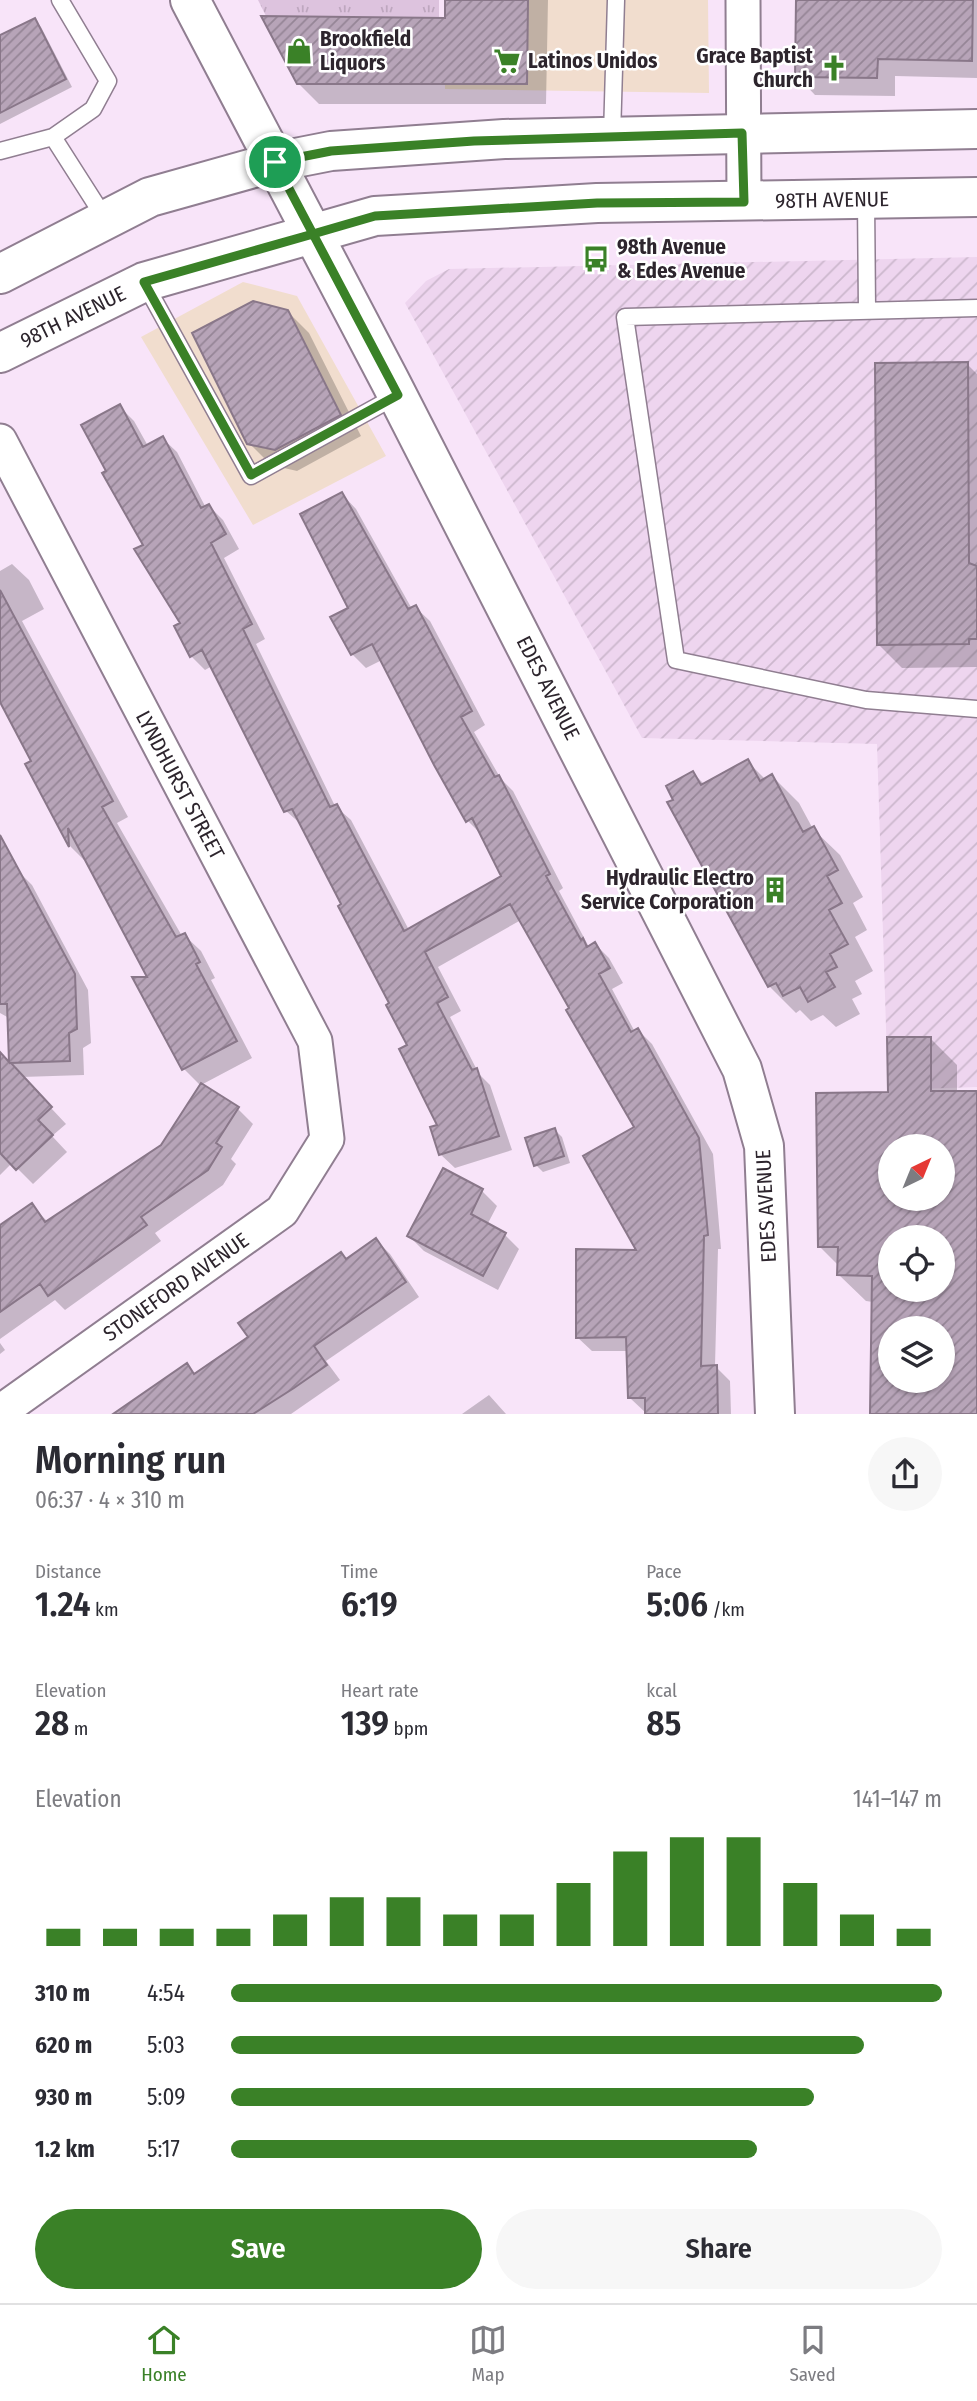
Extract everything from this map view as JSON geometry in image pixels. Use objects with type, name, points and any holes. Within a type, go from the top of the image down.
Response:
[{"type":"main road","name":"EDES AVENUE","points":[[190,0],[398,395],[742,1069],[764,1146],[775,1414]]},
{"type":"main road","points":[[0,274],[150,197],[275,162],[331,151],[504,139],[977,129]]},
{"type":"main road","name":"98TH AVENUE","points":[[0,353],[144,282],[375,216],[597,203],[977,197]]},
{"type":"street","points":[[743,0],[744,202]]},
{"type":"street","name":"LYNDHURST STREET","points":[[0,442],[314,1041],[327,1139]]},
{"type":"street","name":"STONEFORD AVENUE","points":[[0,1412],[282,1211],[327,1139]]},
{"type":"lane","points":[[0,151],[53,137],[93,109],[108,81],[60,0]]},
{"type":"lane","points":[[612,136],[617,0]]},
{"type":"lane","points":[[53,137],[106,220]]},
{"type":"lane","points":[[866,200],[867,309]]},
{"type":"lane","points":[[144,282],[251,475],[398,395]]},
{"type":"lane","points":[[977,308],[625,317],[676,660],[866,700],[977,709]]},
{"type":"shaded area","points":[[444,0],[708,0],[709,93],[445,89]]},
{"type":"shaded area","points":[[977,257],[977,1087],[888,1090],[877,744],[642,738],[405,303],[426,281],[449,269]]},
{"type":"shaded area","points":[[243,282],[297,296],[386,456],[253,525],[141,337]]},
{"type":"green space","points":[[258,0],[439,0],[439,18],[266,16]]},
{"type":"building","points":[[445,0],[528,0],[527,84],[297,84],[261,16],[445,18]]},
{"type":"building","points":[[796,0],[973,0],[972,61],[878,59],[877,78],[795,77]]},
{"type":"building","points":[[35,18],[66,79],[0,113],[0,35]]},
{"type":"building","points":[[253,301],[288,310],[341,415],[275,450],[247,444],[192,333]]},
{"type":"building","points":[[968,362],[969,563],[977,566],[977,639],[969,639],[969,644],[877,645],[875,363]]},
{"type":"building","points":[[120,404],[143,447],[163,436],[201,508],[209,504],[226,534],[211,543],[252,624],[243,629],[330,807],[337,804],[404,931],[501,876],[472,818],[466,822],[434,765],[372,644],[351,655],[330,617],[348,608],[300,514],[342,492],[408,609],[416,605],[472,711],[461,717],[495,777],[499,775],[550,874],[546,876],[581,940],[583,938],[587,947],[595,942],[610,968],[599,974],[631,1032],[638,1028],[699,1138],[708,1235],[704,1236],[701,1366],[717,1365],[718,1414],[645,1414],[645,1398],[628,1398],[626,1337],[576,1338],[576,1249],[636,1250],[583,1156],[634,1127],[566,1010],[569,1008],[510,904],[425,952],[448,997],[437,1003],[472,1070],[477,1068],[499,1136],[439,1155],[430,1127],[437,1125],[399,1049],[407,1045],[386,1005],[389,1003],[338,906],[341,904],[292,809],[284,812],[202,650],[190,657],[174,626],[180,623],[134,549],[143,545],[102,473],[106,471],[81,425]]},
{"type":"building","points":[[0,590],[113,801],[102,807],[176,937],[185,933],[200,962],[196,964],[237,1041],[182,1070],[132,977],[147,977],[68,828],[69,847],[25,764],[31,761],[0,702]]},
{"type":"building","name":"Hydraulic Electro Service Corporation","points":[[748,759],[760,781],[772,774],[803,832],[814,826],[838,870],[827,876],[842,903],[829,910],[848,944],[830,954],[837,967],[826,972],[835,987],[808,1002],[800,987],[783,996],[776,983],[768,987],[667,802],[673,800],[666,786],[693,771],[701,785]]},
{"type":"building","points":[[0,835],[75,974],[77,1029],[69,1033],[70,1061],[11,1063],[52,1107],[38,1120],[53,1135],[16,1170],[0,1153],[0,1052],[9,1062],[7,1004],[0,1004]]},
{"type":"building","points":[[887,1037],[931,1037],[931,1091],[977,1091],[977,1414],[870,1414],[872,1276],[837,1275],[838,1247],[818,1247],[816,1093],[888,1092]]},
{"type":"building","points":[[201,1083],[239,1107],[216,1143],[222,1147],[208,1170],[141,1217],[147,1225],[48,1296],[40,1284],[0,1312],[0,1225],[32,1203],[45,1222],[161,1145]]},
{"type":"building","points":[[555,1128],[564,1156],[534,1166],[525,1138]]},
{"type":"building","points":[[443,1168],[483,1189],[471,1214],[506,1233],[483,1276],[407,1236]]},
{"type":"building","points":[[376,1238],[406,1282],[314,1346],[327,1365],[294,1388],[253,1414],[113,1414],[187,1363],[194,1374],[248,1337],[238,1323],[341,1252],[346,1259]]},
{"type":"place","name":"Brookfield Liquors","points":[[299,51]]},
{"type":"place","name":"Latinos Unidos","points":[[507,61]]},
{"type":"place","name":"Grace Baptist Church","points":[[834,68]]},
{"type":"place","name":"98th Avenue & Edes Avenue","points":[[596,259]]},
{"type":"place","name":"Hydraulic Electro Service Corporation","points":[[775,890]]},
{"type":"route","points":[[275,162],[313,234],[144,282],[251,475],[398,395],[313,234],[375,216],[597,203],[744,202],[742,133],[504,139],[331,151],[275,162]]}]
